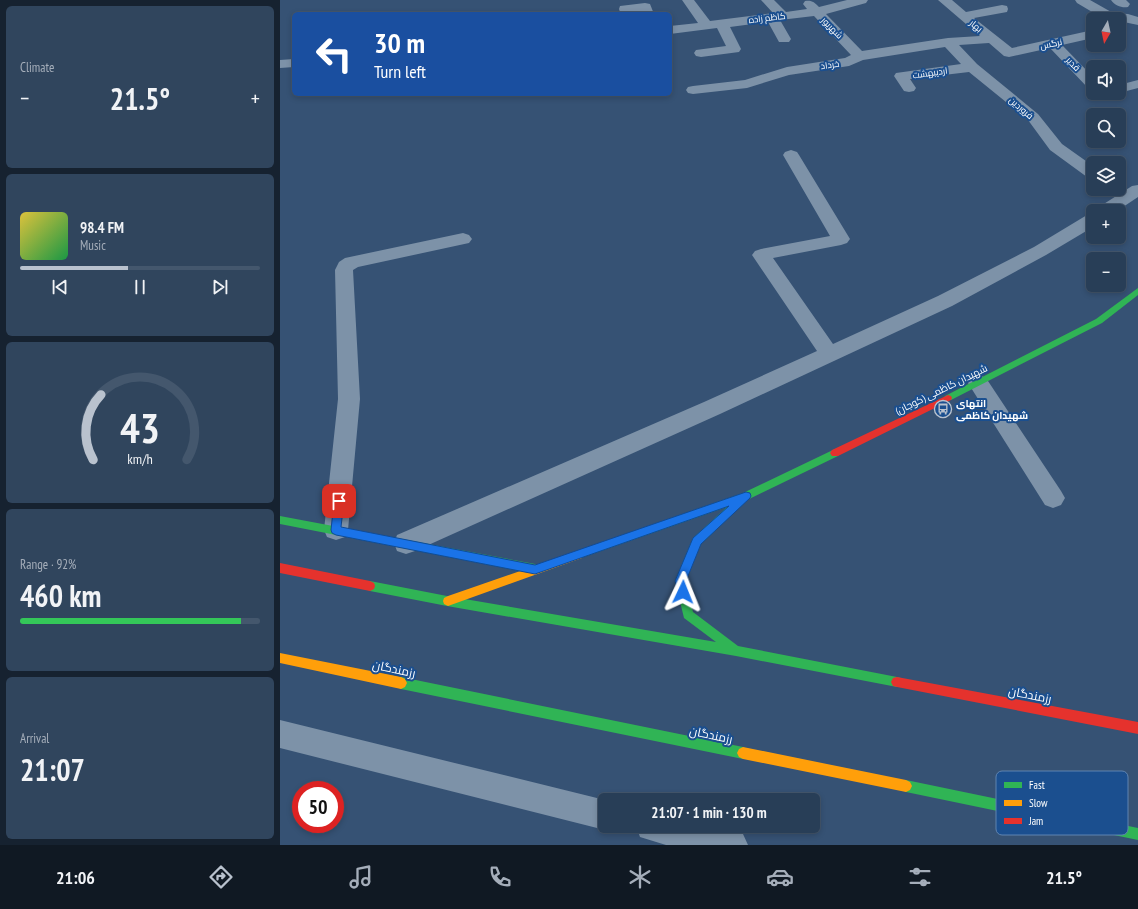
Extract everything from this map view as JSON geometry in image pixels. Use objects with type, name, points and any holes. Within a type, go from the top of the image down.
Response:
[{"type":"main road","name":"شهیدان کاظمی (کوجان)","points":[[746,496],[979,383],[1099,321],[1138,291]]},
{"type":"main road","points":[[446,601],[746,496]]},
{"type":"main road","points":[[736,651],[688,615],[680,581],[697,541],[746,496]]},
{"type":"main road","points":[[280,520],[535,569]]},
{"type":"main road","name":"رزمندگان","points":[[280,568],[446,601],[736,651],[1138,728]]},
{"type":"main road","name":"رزمندگان","points":[[280,658],[996,805]]},
{"type":"main road","name":"رزمندگان","points":[[1128,832],[1138,834]]},
{"type":"street","points":[[688,0],[707,26]]},
{"type":"street","points":[[767,0],[778,17],[784,39]]},
{"type":"street","name":"شهریور","points":[[805,0],[859,56]]},
{"type":"street","name":"کاظم زاده","points":[[672,30],[817,12],[862,0]]},
{"type":"street","name":"بهار","points":[[944,0],[1008,53]]},
{"type":"street","points":[[1081,0],[1110,18],[1128,18],[1138,21]]},
{"type":"street","points":[[625,9],[645,7],[647,12]]},
{"type":"street","points":[[963,16],[1002,9]]},
{"type":"street","points":[[701,53],[734,49],[722,24]]},
{"type":"street","points":[[1126,28],[1138,26]]},
{"type":"street","name":"نرگس","points":[[1008,53],[1086,36]]},
{"type":"street","name":"خرداد","points":[[693,90],[746,84],[787,70],[849,62],[859,56],[948,42],[992,39]]},
{"type":"street","name":"فروردین","points":[[948,42],[972,67],[1033,117],[1056,147],[1086,169]]},
{"type":"street","name":"قدیر","points":[[1053,43],[1086,78]]},
{"type":"street","points":[[280,64],[292,63]]},
{"type":"street","name":"اردیبهشت","points":[[910,88],[901,76],[972,67]]},
{"type":"street","points":[[1126,87],[1138,84]]},
{"type":"street","points":[[791,155],[841,239],[761,256],[829,354]]},
{"type":"street","points":[[1115,204],[1130,194]]},
{"type":"street","points":[[406,543],[705,411],[945,301],[1040,251],[1086,223]]},
{"type":"street","points":[[336,530],[349,399],[344,270],[346,266],[352,262],[463,239]]},
{"type":"street","points":[[979,383],[1053,498]]},
{"type":"street","points":[[280,734],[598,813]]},
{"type":"street","points":[[680,833],[732,845]]},
{"type":"traffic: fast","points":[[948,398],[1099,321],[1138,291]]},
{"type":"traffic: fast","points":[[578,555],[746,496],[835,453]]},
{"type":"traffic: fast","points":[[734,649],[688,615],[680,581],[697,541],[740,501]]},
{"type":"traffic: fast","points":[[280,520],[535,569]]},
{"type":"traffic: fast","points":[[370,586],[447,601],[736,651],[897,682]]},
{"type":"traffic: fast","points":[[401,683],[743,753]]},
{"type":"traffic: fast","points":[[906,786],[996,805]]},
{"type":"traffic: fast","points":[[1128,832],[1138,834]]},
{"type":"traffic: slow","points":[[448,601],[578,555]]},
{"type":"traffic: slow","points":[[280,658],[401,683]]},
{"type":"traffic: slow","points":[[743,753],[906,786]]},
{"type":"traffic: jam","points":[[835,453],[948,398]]},
{"type":"traffic: jam","points":[[280,568],[370,586]]},
{"type":"traffic: jam","points":[[897,682],[1138,728]]},
{"type":"place","name":"انتهای شهیدان کاظمی","points":[[943,409]]},
{"type":"route","points":[[339,501],[336,530],[535,569],[746,496],[697,541],[680,581],[683,592]]}]
